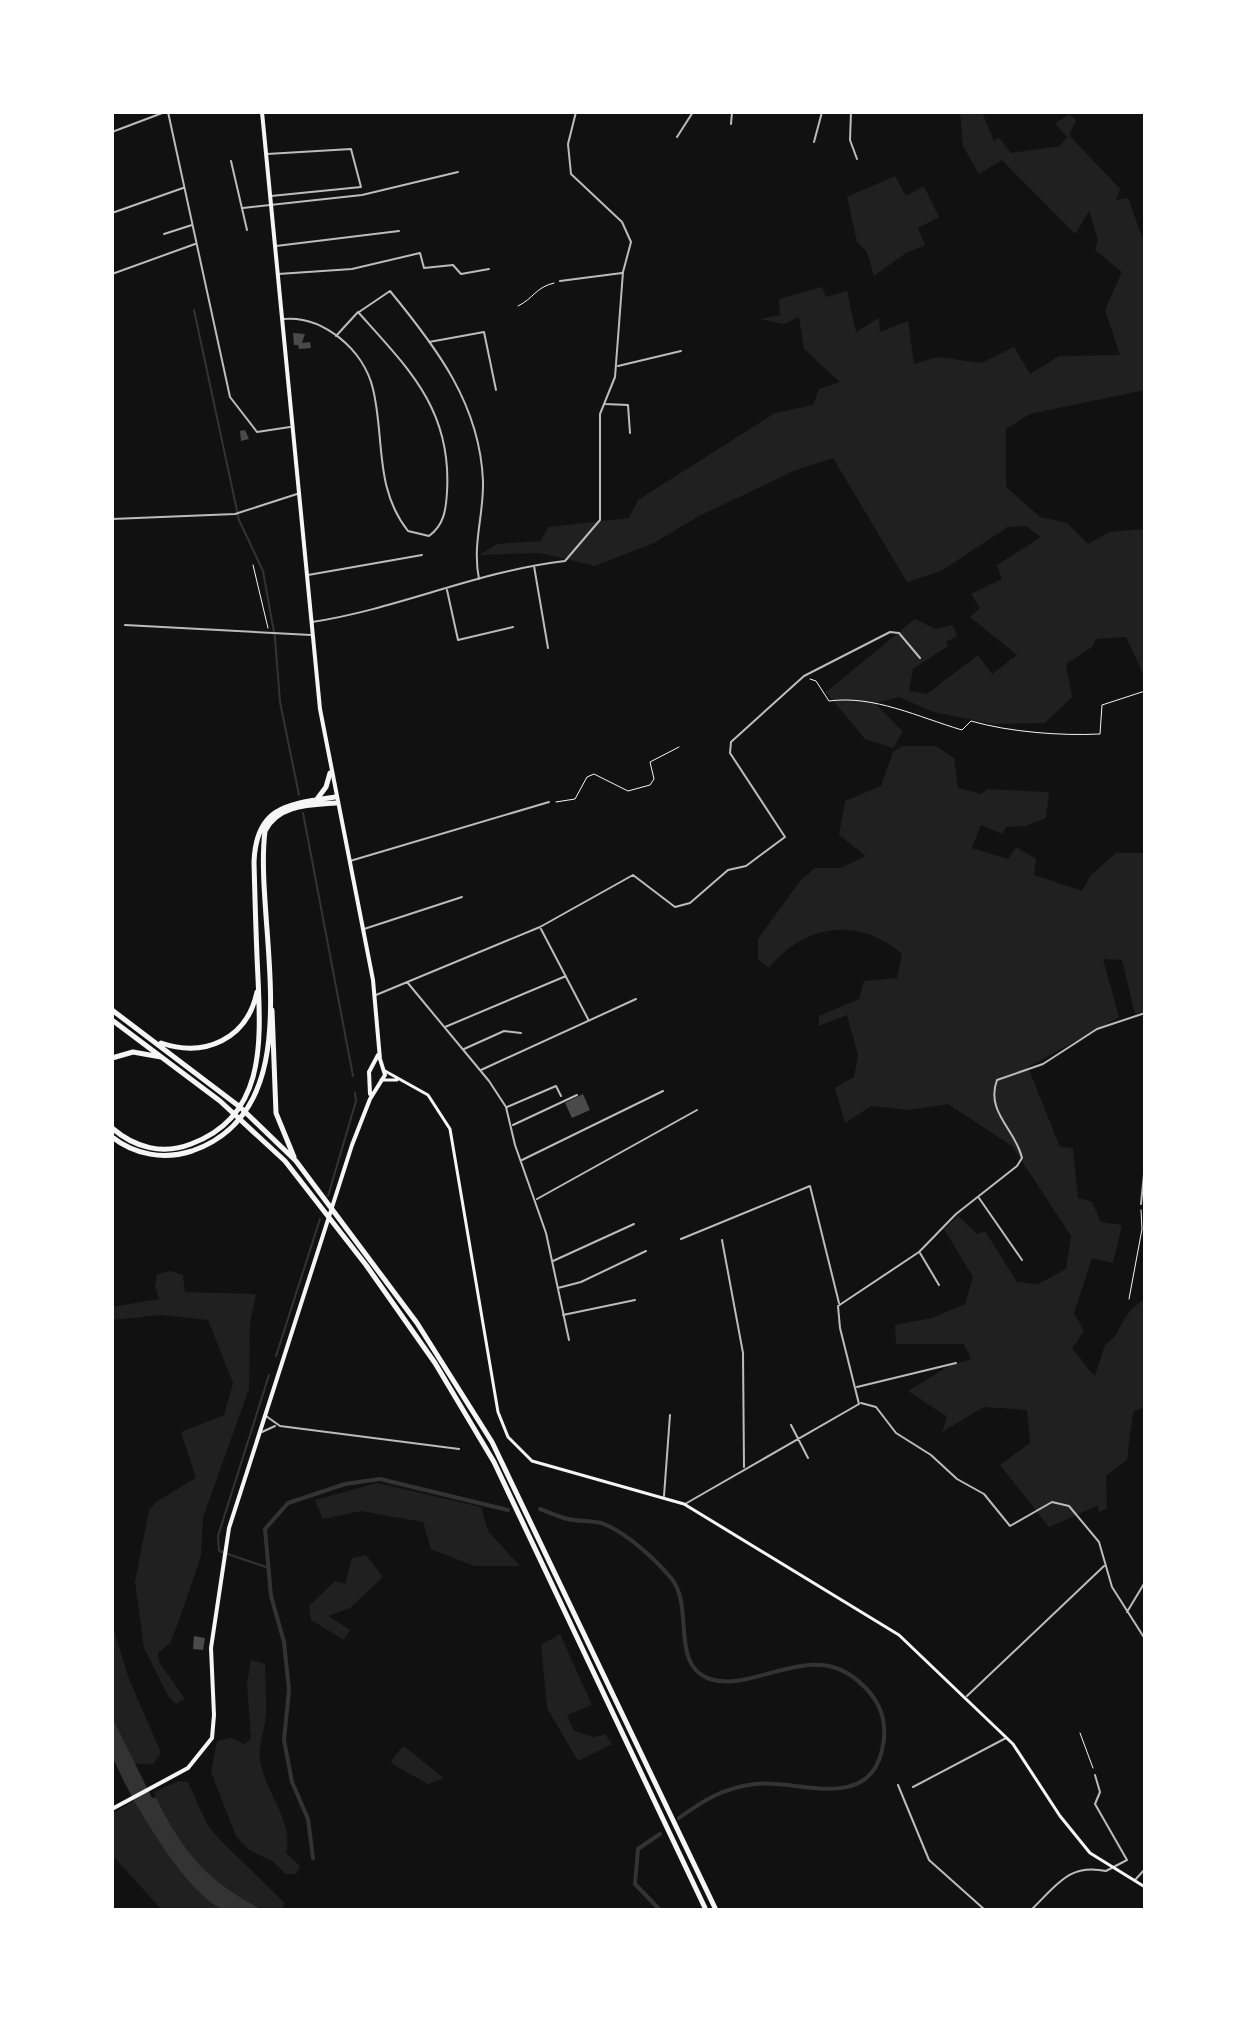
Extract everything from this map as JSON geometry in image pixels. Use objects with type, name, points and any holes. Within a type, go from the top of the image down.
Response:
[{"type":"highway","points":[[316,800],[325,791],[330,773]]},
{"type":"highway","points":[[246,1104],[259,1056],[254,862],[257,834],[263,823],[277,811],[316,800],[336,800]]},
{"type":"highway","points":[[296,1161],[276,1113],[269,998],[265,831],[271,821],[284,811],[336,800]]},
{"type":"highway","points":[[153,1040],[188,1049],[222,1042],[240,1029],[250,1015],[258,979]]},
{"type":"highway","points":[[112,1137],[141,1153],[176,1155],[202,1147],[233,1121],[265,1069],[269,998]]},
{"type":"highway","points":[[112,1010],[240,1107],[296,1161],[384,1276],[483,1426],[716,1910]]},
{"type":"highway","points":[[112,1020],[246,1123],[310,1190],[452,1390],[529,1533],[706,1910]]},
{"type":"highway","points":[[112,1058],[133,1052],[164,1058]]},
{"type":"highway","points":[[112,1128],[140,1146],[171,1149],[205,1138],[233,1121]]},
{"type":"main road","points":[[112,1809],[179,1773],[198,1759],[213,1733],[210,1669],[225,1548],[321,1237],[383,1069],[379,1053],[376,995],[330,773],[312,635],[262,112]]},
{"type":"main road","points":[[370,1099],[369,1072],[379,1053]]},
{"type":"main road","points":[[372,1066],[404,1080],[432,1100],[450,1129],[493,1388],[503,1429],[525,1456],[570,1474],[684,1504],[893,1630],[1007,1738],[1067,1826],[1090,1853],[1145,1887]]},
{"type":"main road","points":[[371,1079],[404,1080]]},
{"type":"street","points":[[112,132],[167,112],[230,397],[257,432],[292,427]]},
{"type":"street","points":[[419,112],[428,112]]},
{"type":"street","points":[[311,622],[534,565],[565,561],[573,556],[600,520],[599,448],[604,404],[617,366],[623,272],[631,242],[629,231],[571,174],[568,144],[576,112]]},
{"type":"street","points":[[677,137],[693,112]]},
{"type":"street","points":[[731,124],[732,112]]},
{"type":"street","points":[[814,142],[822,112]]},
{"type":"street","points":[[851,112],[850,140],[857,159]]},
{"type":"street","points":[[266,154],[351,149],[361,187],[269,196]]},
{"type":"street","points":[[231,161],[247,230]]},
{"type":"street","points":[[243,208],[362,195],[458,172]]},
{"type":"street","points":[[112,213],[184,187]]},
{"type":"street","points":[[164,234],[193,225]]},
{"type":"street","points":[[274,246],[399,231]]},
{"type":"street","points":[[112,274],[196,243]]},
{"type":"street","points":[[277,274],[352,269],[420,253],[424,268],[454,265],[461,274],[489,269]]},
{"type":"street","points":[[560,281],[623,272]]},
{"type":"street","points":[[336,336],[358,312],[390,291],[468,402],[478,435],[483,483],[475,545],[479,579]]},
{"type":"street","points":[[282,320],[307,319],[336,336],[370,380],[383,475],[394,511],[408,531],[429,536],[443,517],[448,474],[436,414],[413,373],[358,312]]},
{"type":"street","points":[[428,342],[484,332],[496,390]]},
{"type":"street","points":[[617,366],[681,351]]},
{"type":"street","points":[[604,404],[628,405],[630,433]]},
{"type":"street","points":[[112,519],[241,514],[280,497],[299,494]]},
{"type":"street","points":[[306,575],[422,555]]},
{"type":"street","points":[[534,565],[548,648]]},
{"type":"street","points":[[447,588],[458,640],[513,627]]},
{"type":"street","points":[[125,625],[312,635]]},
{"type":"street","points":[[376,995],[540,927],[633,875],[675,907],[690,903],[728,870],[746,866],[785,837],[728,746],[804,676],[893,632],[899,633],[920,658]]},
{"type":"street","points":[[349,862],[549,802]]},
{"type":"street","points":[[363,930],[462,897]]},
{"type":"street","points":[[540,927],[589,1020]]},
{"type":"street","points":[[444,1027],[566,976]]},
{"type":"street","points":[[406,981],[480,1070],[506,1107],[511,1133],[536,1199],[569,1340]]},
{"type":"street","points":[[480,1070],[636,999]]},
{"type":"street","points":[[839,1304],[919,1252],[956,1214],[1022,1158],[996,1109],[993,1096],[997,1080],[1043,1064],[1097,1029],[1145,1013]]},
{"type":"street","points":[[463,1049],[504,1031],[521,1033]]},
{"type":"street","points":[[506,1107],[556,1086],[561,1096]]},
{"type":"street","points":[[521,1160],[663,1091]]},
{"type":"street","points":[[512,1126],[577,1095]]},
{"type":"street","points":[[536,1199],[697,1110]]},
{"type":"street","points":[[1141,1204],[1145,1164]]},
{"type":"street","points":[[681,1239],[810,1186],[859,1403]]},
{"type":"street","points":[[979,1197],[1022,1260]]},
{"type":"street","points":[[552,1261],[634,1224]]},
{"type":"street","points":[[722,1240],[743,1353],[744,1468]]},
{"type":"street","points":[[557,1289],[581,1282],[646,1251]]},
{"type":"street","points":[[919,1252],[939,1285]]},
{"type":"street","points":[[563,1315],[635,1300]]},
{"type":"street","points":[[856,1387],[956,1363]]},
{"type":"street","points":[[684,1504],[859,1403],[876,1407],[896,1433],[931,1455],[959,1480],[984,1494],[1010,1526],[1052,1502],[1064,1502],[1099,1542],[1112,1587],[1145,1639]]},
{"type":"street","points":[[664,1497],[670,1415]]},
{"type":"street","points":[[265,1416],[280,1426],[459,1449]]},
{"type":"street","points":[[791,1425],[808,1458]]},
{"type":"street","points":[[258,1435],[280,1426]]},
{"type":"street","points":[[966,1697],[1106,1564]]},
{"type":"street","points":[[1126,1613],[1145,1582]]},
{"type":"street","points":[[913,1787],[1007,1738]]},
{"type":"street","points":[[1031,1910],[1071,1873],[1085,1866],[1113,1869],[1127,1860],[1095,1804],[1100,1792],[1095,1775]]},
{"type":"street","points":[[898,1785],[929,1860],[985,1910]]},
{"type":"street","points":[[1134,1881],[1145,1869]]},
{"type":"path","points":[[518,306],[527,301],[536,289],[560,281]]},
{"type":"path","points":[[253,565],[269,633]]},
{"type":"path","points":[[804,676],[816,681],[829,701],[842,699],[903,709],[962,730],[971,721],[1028,729],[1037,735],[1100,734],[1102,705],[1145,691]]},
{"type":"path","points":[[549,802],[575,799],[587,777],[594,774],[628,791],[650,785],[654,779],[650,762],[679,747]]},
{"type":"path","points":[[1129,1299],[1142,1229],[1141,1204]]},
{"type":"path","points":[[1080,1733],[1095,1775]]},
{"type":"shaded area","points":[[960,112],[982,112],[994,141],[999,138],[1011,153],[1060,146],[1067,137],[1055,123],[1070,114],[1076,120],[1069,135],[1120,189],[1116,200],[1128,198],[1143,240],[1145,236],[1145,390],[1030,414],[1006,429],[1006,487],[1040,517],[1067,523],[1088,544],[1110,532],[1145,529],[1145,678],[1126,637],[1096,639],[1092,647],[1066,664],[1072,697],[1045,723],[993,724],[933,712],[899,697],[875,703],[903,732],[893,748],[865,739],[826,692],[915,619],[935,629],[953,625],[957,636],[946,642],[948,646],[913,669],[909,691],[927,694],[978,655],[992,674],[1017,655],[970,617],[980,608],[971,594],[1002,579],[997,565],[1041,537],[1026,526],[1008,527],[941,571],[907,582],[833,458],[796,470],[699,516],[654,543],[595,566],[540,553],[479,555],[497,544],[541,541],[548,527],[629,518],[638,500],[775,413],[813,405],[819,389],[840,382],[804,349],[799,317],[784,324],[760,319],[780,315],[779,299],[822,287],[826,297],[847,291],[856,332],[879,318],[880,332],[908,321],[914,364],[938,357],[981,363],[1014,347],[1030,374],[1059,356],[1120,355],[1105,310],[1122,272],[1095,250],[1098,240],[1089,211],[1075,234],[1002,160],[979,174],[963,146]]},
{"type":"shaded area","points":[[895,176],[906,196],[924,186],[939,217],[918,228],[925,245],[906,253],[874,276],[867,252],[857,242],[847,197]]},
{"type":"shaded area","points":[[902,746],[936,746],[954,758],[958,788],[981,794],[987,789],[1049,792],[1046,818],[1026,826],[1006,827],[1002,834],[981,825],[972,848],[1008,859],[1016,847],[1036,859],[1034,875],[1082,891],[1091,875],[1116,853],[1145,853],[1145,1011],[1135,1014],[1122,960],[1103,959],[1119,1017],[1028,1067],[1060,1147],[1073,1148],[1078,1198],[1092,1202],[1101,1222],[1122,1225],[1113,1263],[1092,1258],[1074,1313],[1084,1331],[1072,1349],[1095,1376],[1105,1345],[1130,1311],[1145,1299],[1145,1406],[1133,1412],[1127,1460],[1106,1476],[1107,1509],[1099,1512],[1097,1506],[1049,1527],[1000,1465],[1030,1443],[1027,1410],[984,1407],[942,1432],[947,1417],[908,1391],[949,1366],[971,1359],[964,1344],[896,1344],[895,1325],[932,1318],[965,1304],[973,1277],[944,1229],[958,1216],[977,1234],[985,1231],[1017,1282],[1038,1284],[1066,1269],[1071,1236],[1012,1146],[948,1104],[909,1110],[871,1106],[845,1123],[835,1088],[854,1077],[858,1055],[847,1015],[819,1026],[819,1016],[859,999],[864,981],[897,978],[902,954],[868,934],[832,930],[798,942],[769,968],[758,960],[758,939],[800,881],[815,868],[840,868],[866,856],[839,835],[845,801],[881,786],[893,752]]},
{"type":"shaded area","points":[[170,1271],[183,1275],[185,1292],[256,1294],[250,1323],[249,1389],[203,1517],[201,1556],[181,1615],[170,1643],[158,1653],[159,1662],[185,1699],[176,1704],[168,1696],[144,1648],[135,1582],[149,1510],[156,1502],[196,1478],[181,1432],[224,1415],[233,1383],[208,1320],[161,1315],[112,1320],[112,1307],[159,1299],[155,1287],[157,1274]]},
{"type":"shaded area","points":[[377,1483],[481,1507],[488,1531],[520,1566],[474,1566],[431,1549],[423,1522],[361,1511],[323,1519],[315,1500]]},
{"type":"shaded area","points":[[366,1555],[383,1577],[350,1608],[328,1616],[350,1630],[344,1640],[311,1620],[309,1606],[335,1581],[345,1584],[352,1558]]},
{"type":"shaded area","points":[[112,1624],[129,1679],[161,1753],[153,1764],[112,1763]]},
{"type":"shaded area","points":[[560,1634],[592,1705],[567,1715],[574,1731],[594,1737],[605,1734],[612,1744],[578,1761],[547,1708],[541,1645]]},
{"type":"shaded area","points":[[251,1660],[265,1664],[266,1715],[260,1759],[283,1818],[288,1842],[286,1853],[300,1866],[296,1874],[286,1874],[272,1861],[249,1850],[236,1836],[211,1772],[217,1741],[231,1738],[244,1744],[251,1739],[247,1683]]},
{"type":"shaded area","points":[[112,1717],[152,1798],[156,1797],[187,1850],[226,1888],[263,1910],[226,1910],[194,1887],[177,1866],[143,1816],[119,1770],[111,1750]]},
{"type":"shaded area","points":[[402,1747],[444,1778],[428,1784],[394,1765],[391,1761]]},
{"type":"shaded area","points":[[179,1781],[188,1782],[207,1824],[284,1902],[283,1910],[260,1907],[239,1899],[220,1886],[188,1852],[154,1792]]},
{"type":"shaded area","points":[[135,1800],[174,1861],[197,1887],[224,1910],[162,1910],[112,1855],[112,1814]]},
{"type":"building","points":[[293,333],[305,334],[302,343],[310,342],[311,348],[299,349],[298,345],[294,345]]},
{"type":"building","points":[[245,430],[249,439],[241,441],[240,431]]},
{"type":"building","points":[[583,1094],[590,1110],[572,1118],[565,1103]]},
{"type":"building","points":[[194,1636],[205,1638],[203,1650],[193,1649]]},
{"type":"waterway","points":[[194,310],[239,520],[263,571],[275,638],[280,702],[299,795]]},
{"type":"waterway","points":[[303,813],[353,1076]]},
{"type":"waterway","points":[[328,1196],[356,1101],[355,1093]]},
{"type":"waterway","points":[[276,1356],[320,1219]]},
{"type":"waterway","points":[[269,1375],[218,1536],[219,1551],[269,1568]]},
{"type":"waterway","points":[[313,1858],[308,1819],[292,1782],[284,1740],[289,1690],[284,1642],[271,1596],[265,1529],[288,1503],[345,1484],[380,1479],[508,1510]]},
{"type":"waterway","points":[[540,1509],[568,1519],[596,1522],[613,1528],[632,1540],[657,1563],[678,1590],[686,1648],[698,1672],[710,1679],[724,1681],[804,1666],[836,1668],[860,1682],[880,1708],[884,1726],[882,1750],[874,1769],[862,1781],[829,1789],[772,1784],[733,1788],[679,1818]]},
{"type":"waterway","points":[[660,1834],[638,1849],[635,1884],[660,1910]]}]
